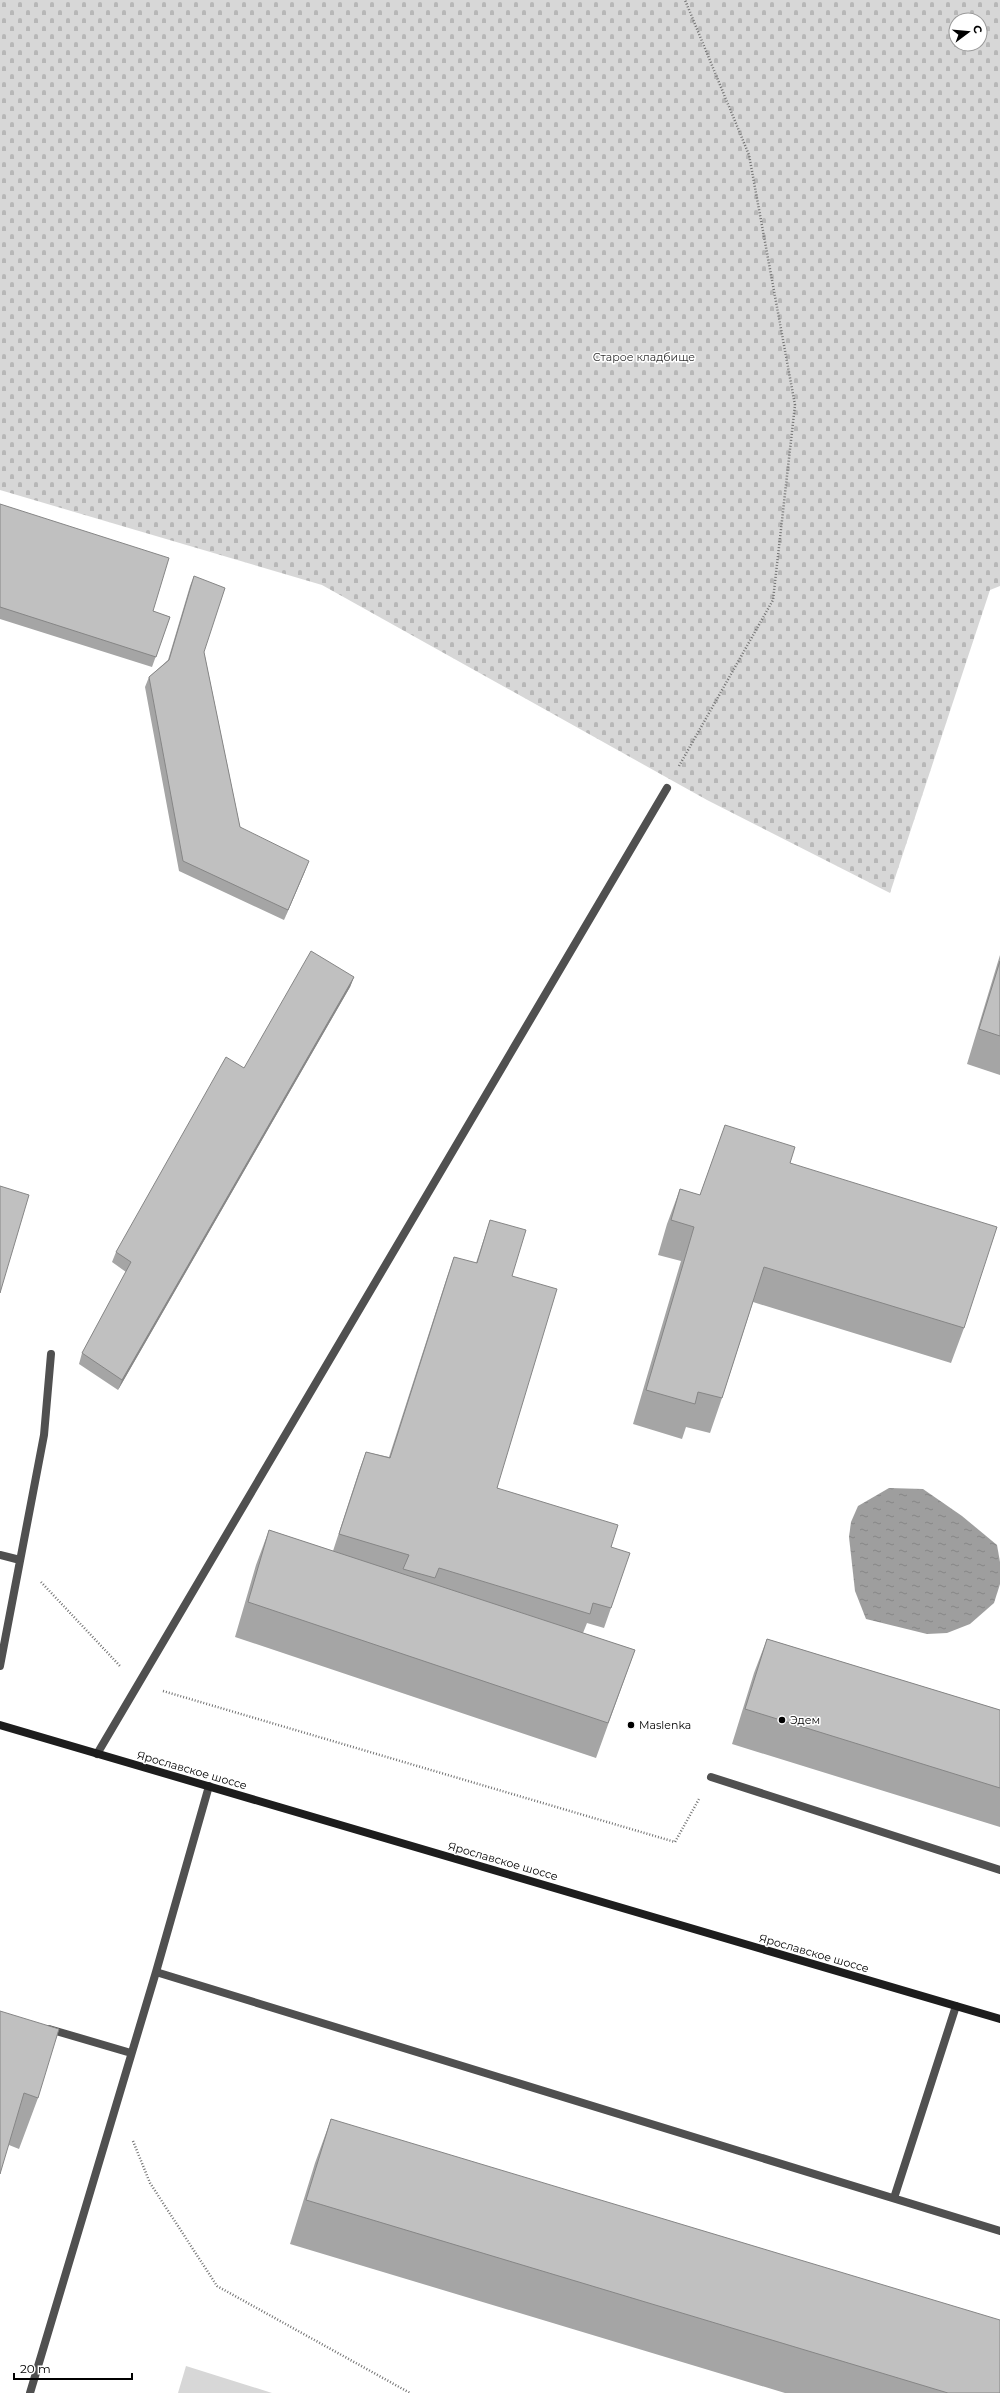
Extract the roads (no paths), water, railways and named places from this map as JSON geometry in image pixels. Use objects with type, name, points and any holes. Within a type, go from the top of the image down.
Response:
[{"type":"main road","name":"Ярославское шоссе","points":[[0,1725],[1000,2019]]},
{"type":"lane","points":[[97,1754],[667,788]]},
{"type":"lane","points":[[0,1666],[44,1435],[51,1354]]},
{"type":"lane","points":[[0,1555],[20,1560]]},
{"type":"lane","points":[[711,1777],[1000,1870]]},
{"type":"lane","points":[[30,2393],[156,1972],[209,1786]]},
{"type":"lane","points":[[156,1972],[1000,2231]]},
{"type":"lane","points":[[894,2198],[956,2006]]},
{"type":"lane","points":[[44,2027],[132,2053]]},
{"type":"water","points":[[889,1488],[923,1489],[962,1516],[997,1545],[1000,1562],[1000,1584],[994,1603],[970,1624],[947,1633],[927,1634],[866,1619],[855,1591],[849,1537],[851,1522],[858,1506]]},
{"type":"place","name":"Эдем","points":[[782,1720]]},
{"type":"place","name":"Maslenka","points":[[631,1725]]},
{"type":"park label","name":"Старое кладбище","points":[[644,357]]}]
